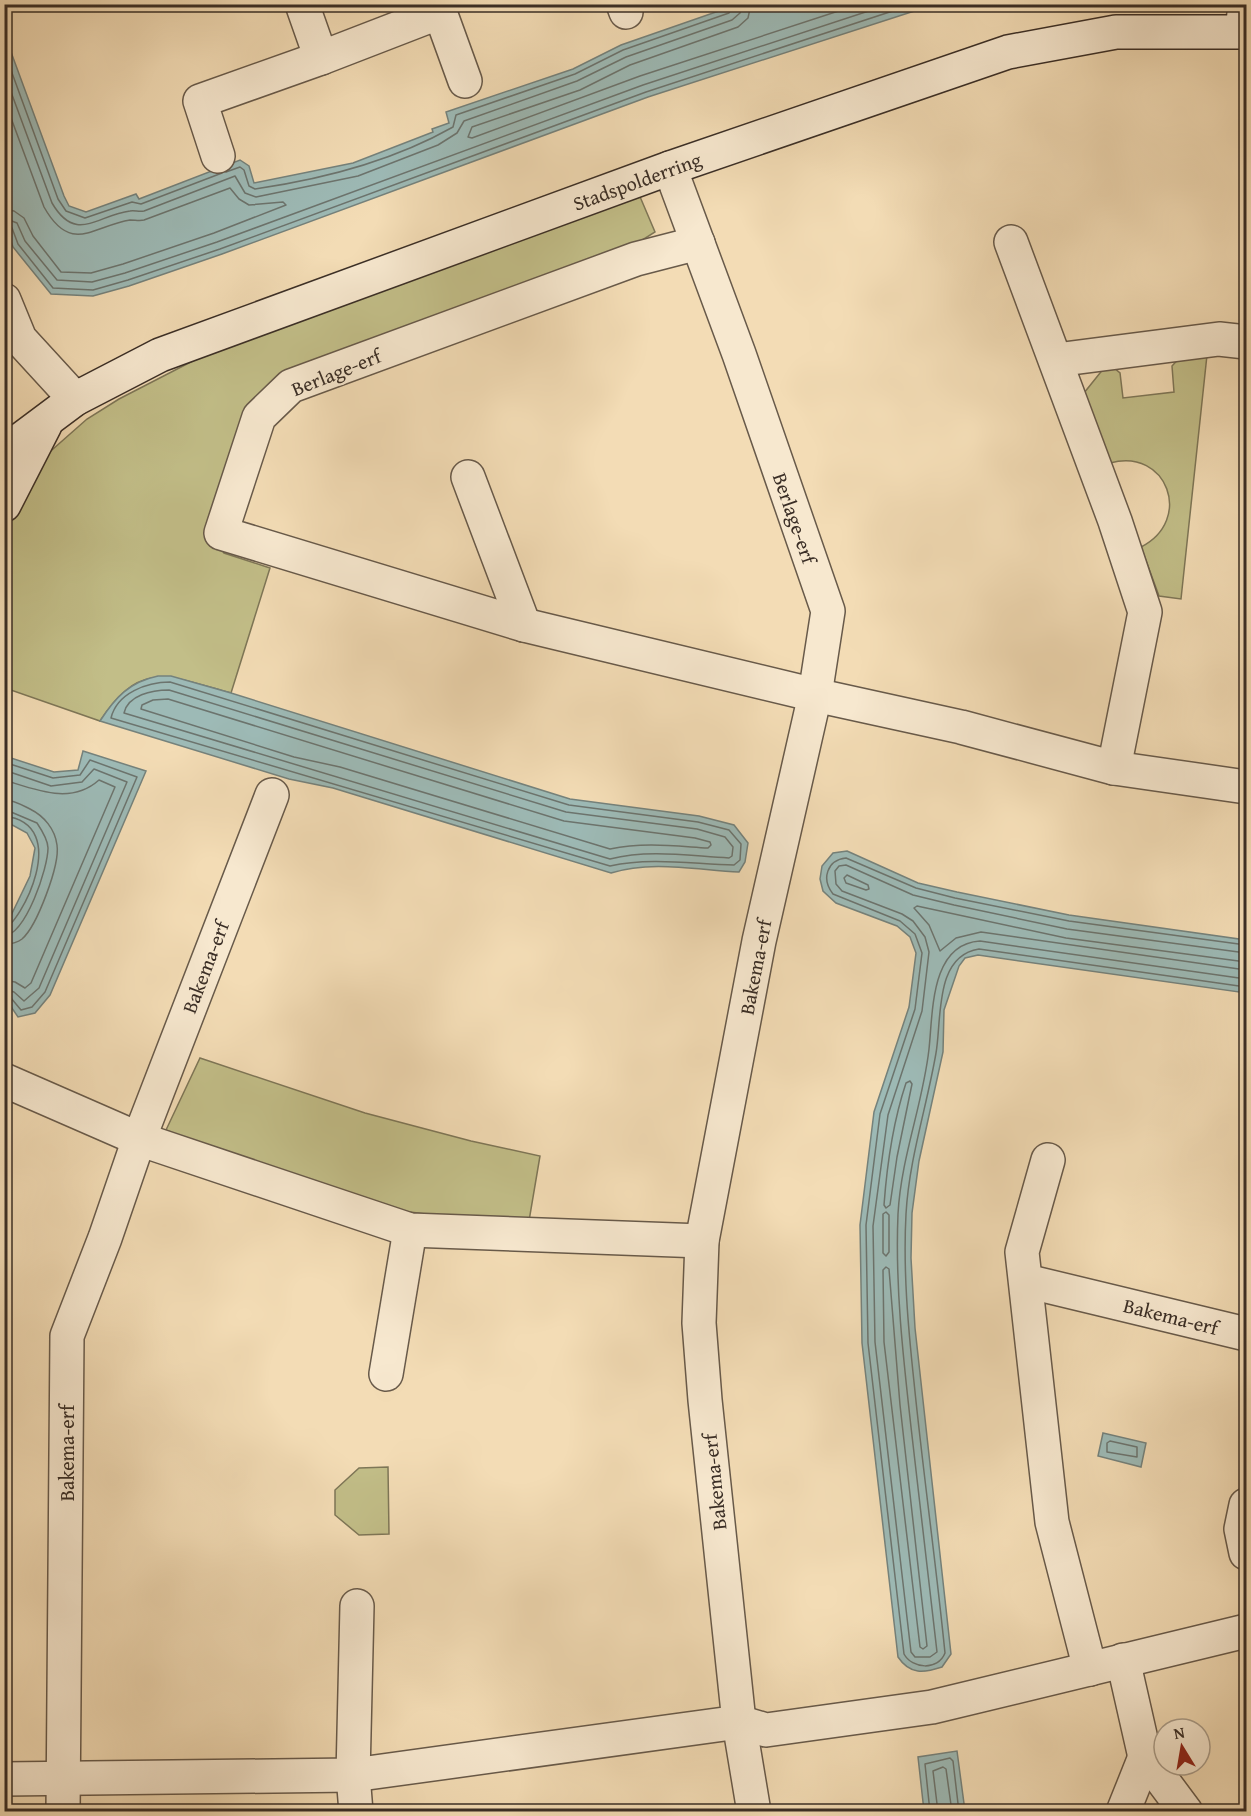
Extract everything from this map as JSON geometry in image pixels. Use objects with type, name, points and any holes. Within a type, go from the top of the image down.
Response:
[{"type":"street","points":[[302,4],[321,58]]},
{"type":"street","points":[[218,156],[200,101],[440,12],[465,81]]},
{"type":"street","name":"Stadspolderring","points":[[4,452],[62,407],[160,355],[670,168],[1008,52],[1116,32],[1245,23]]},
{"type":"street","name":"Berlage-erf","points":[[670,168],[828,611],[815,695]]},
{"type":"street","points":[[1011,242],[1056,360],[1145,612],[1114,768]]},
{"type":"street","name":"Berlage-erf","points":[[698,243],[636,260],[291,386],[259,417],[221,532],[524,624],[815,695],[962,727],[1114,768],[1246,787]]},
{"type":"street","points":[[4,300],[20,339],[62,407],[4,505]]},
{"type":"street","points":[[1056,360],[1219,339],[1246,342]]},
{"type":"street","points":[[468,477],[524,624]]},
{"type":"street","name":"Bakema-erf","points":[[754,1812],[739,1722],[699,1323],[702,1241],[759,941],[815,695]]},
{"type":"street","name":"Bakema-erf","points":[[63,1812],[67,1336],[105,1238],[139,1139],[272,795]]},
{"type":"street","points":[[4,1080],[139,1139],[410,1230],[702,1241]]},
{"type":"street","points":[[1048,1160],[1022,1252],[1052,1522],[1090,1669]]},
{"type":"street","points":[[386,1374],[410,1230]]},
{"type":"street","name":"Bakema-erf","points":[[1026,1281],[1246,1334]]},
{"type":"street","points":[[1246,1505],[1241,1529],[1246,1553]]},
{"type":"street","points":[[356,1812],[353,1775],[357,1606]]},
{"type":"street","points":[[4,1779],[353,1775],[739,1722],[766,1730],[932,1707],[1246,1631]]},
{"type":"street","points":[[1123,1660],[1145,1757],[1186,1812]]},
{"type":"street","points":[[1123,1812],[1145,1757]]},
{"type":"shaded area","points":[[638,192],[655,232],[636,244],[284,376],[217,542],[224,553],[270,568],[231,693],[173,678],[158,677],[143,680],[129,688],[115,701],[100,721],[5,688],[5,532],[44,457],[87,419],[119,399],[214,350]]},
{"type":"shaded area","points":[[1183,354],[1207,355],[1181,599],[1159,596],[1141,547],[1157,535],[1167,520],[1170,504],[1167,489],[1159,475],[1146,466],[1130,461],[1110,463],[1084,393],[1108,363],[1120,373],[1123,398],[1174,392],[1172,366]]},
{"type":"shaded area","points":[[200,1058],[365,1113],[471,1141],[540,1156],[529,1221],[462,1219],[403,1211],[207,1147],[166,1130]]},
{"type":"shaded area","points":[[388,1467],[389,1534],[359,1535],[335,1515],[335,1490],[359,1468]]},
{"type":"water","points":[[736,5],[933,5],[648,97],[222,254],[93,296],[51,294],[13,247],[5,225],[4,33],[64,196],[69,206],[86,212],[136,194],[139,199],[240,160],[249,166],[254,183],[353,163],[433,132],[432,129],[449,123],[446,112],[573,69],[621,45]]},
{"type":"water","points":[[158,676],[171,676],[231,693],[570,799],[699,816],[734,825],[748,843],[745,862],[739,872],[658,866],[611,873],[333,788],[289,779],[100,721],[124,692],[139,682]]},
{"type":"water","points":[[83,751],[146,771],[50,995],[35,1013],[18,1017],[5,998],[5,928],[30,876],[35,848],[27,833],[5,821],[5,756],[54,772],[78,770]]},
{"type":"water","points":[[847,851],[918,883],[957,892],[1069,915],[1246,940],[1246,993],[978,955],[965,958],[959,966],[944,1010],[943,1052],[919,1161],[912,1213],[911,1258],[915,1328],[951,1654],[942,1667],[923,1671],[912,1670],[898,1657],[862,1343],[860,1225],[874,1112],[909,1007],[916,953],[910,937],[897,926],[836,903],[823,891],[820,879],[822,866],[833,853]]},
{"type":"water","points":[[1103,1433],[1146,1443],[1141,1467],[1098,1456]]},
{"type":"water","points":[[957,1751],[965,1811],[924,1811],[918,1757]]}]
